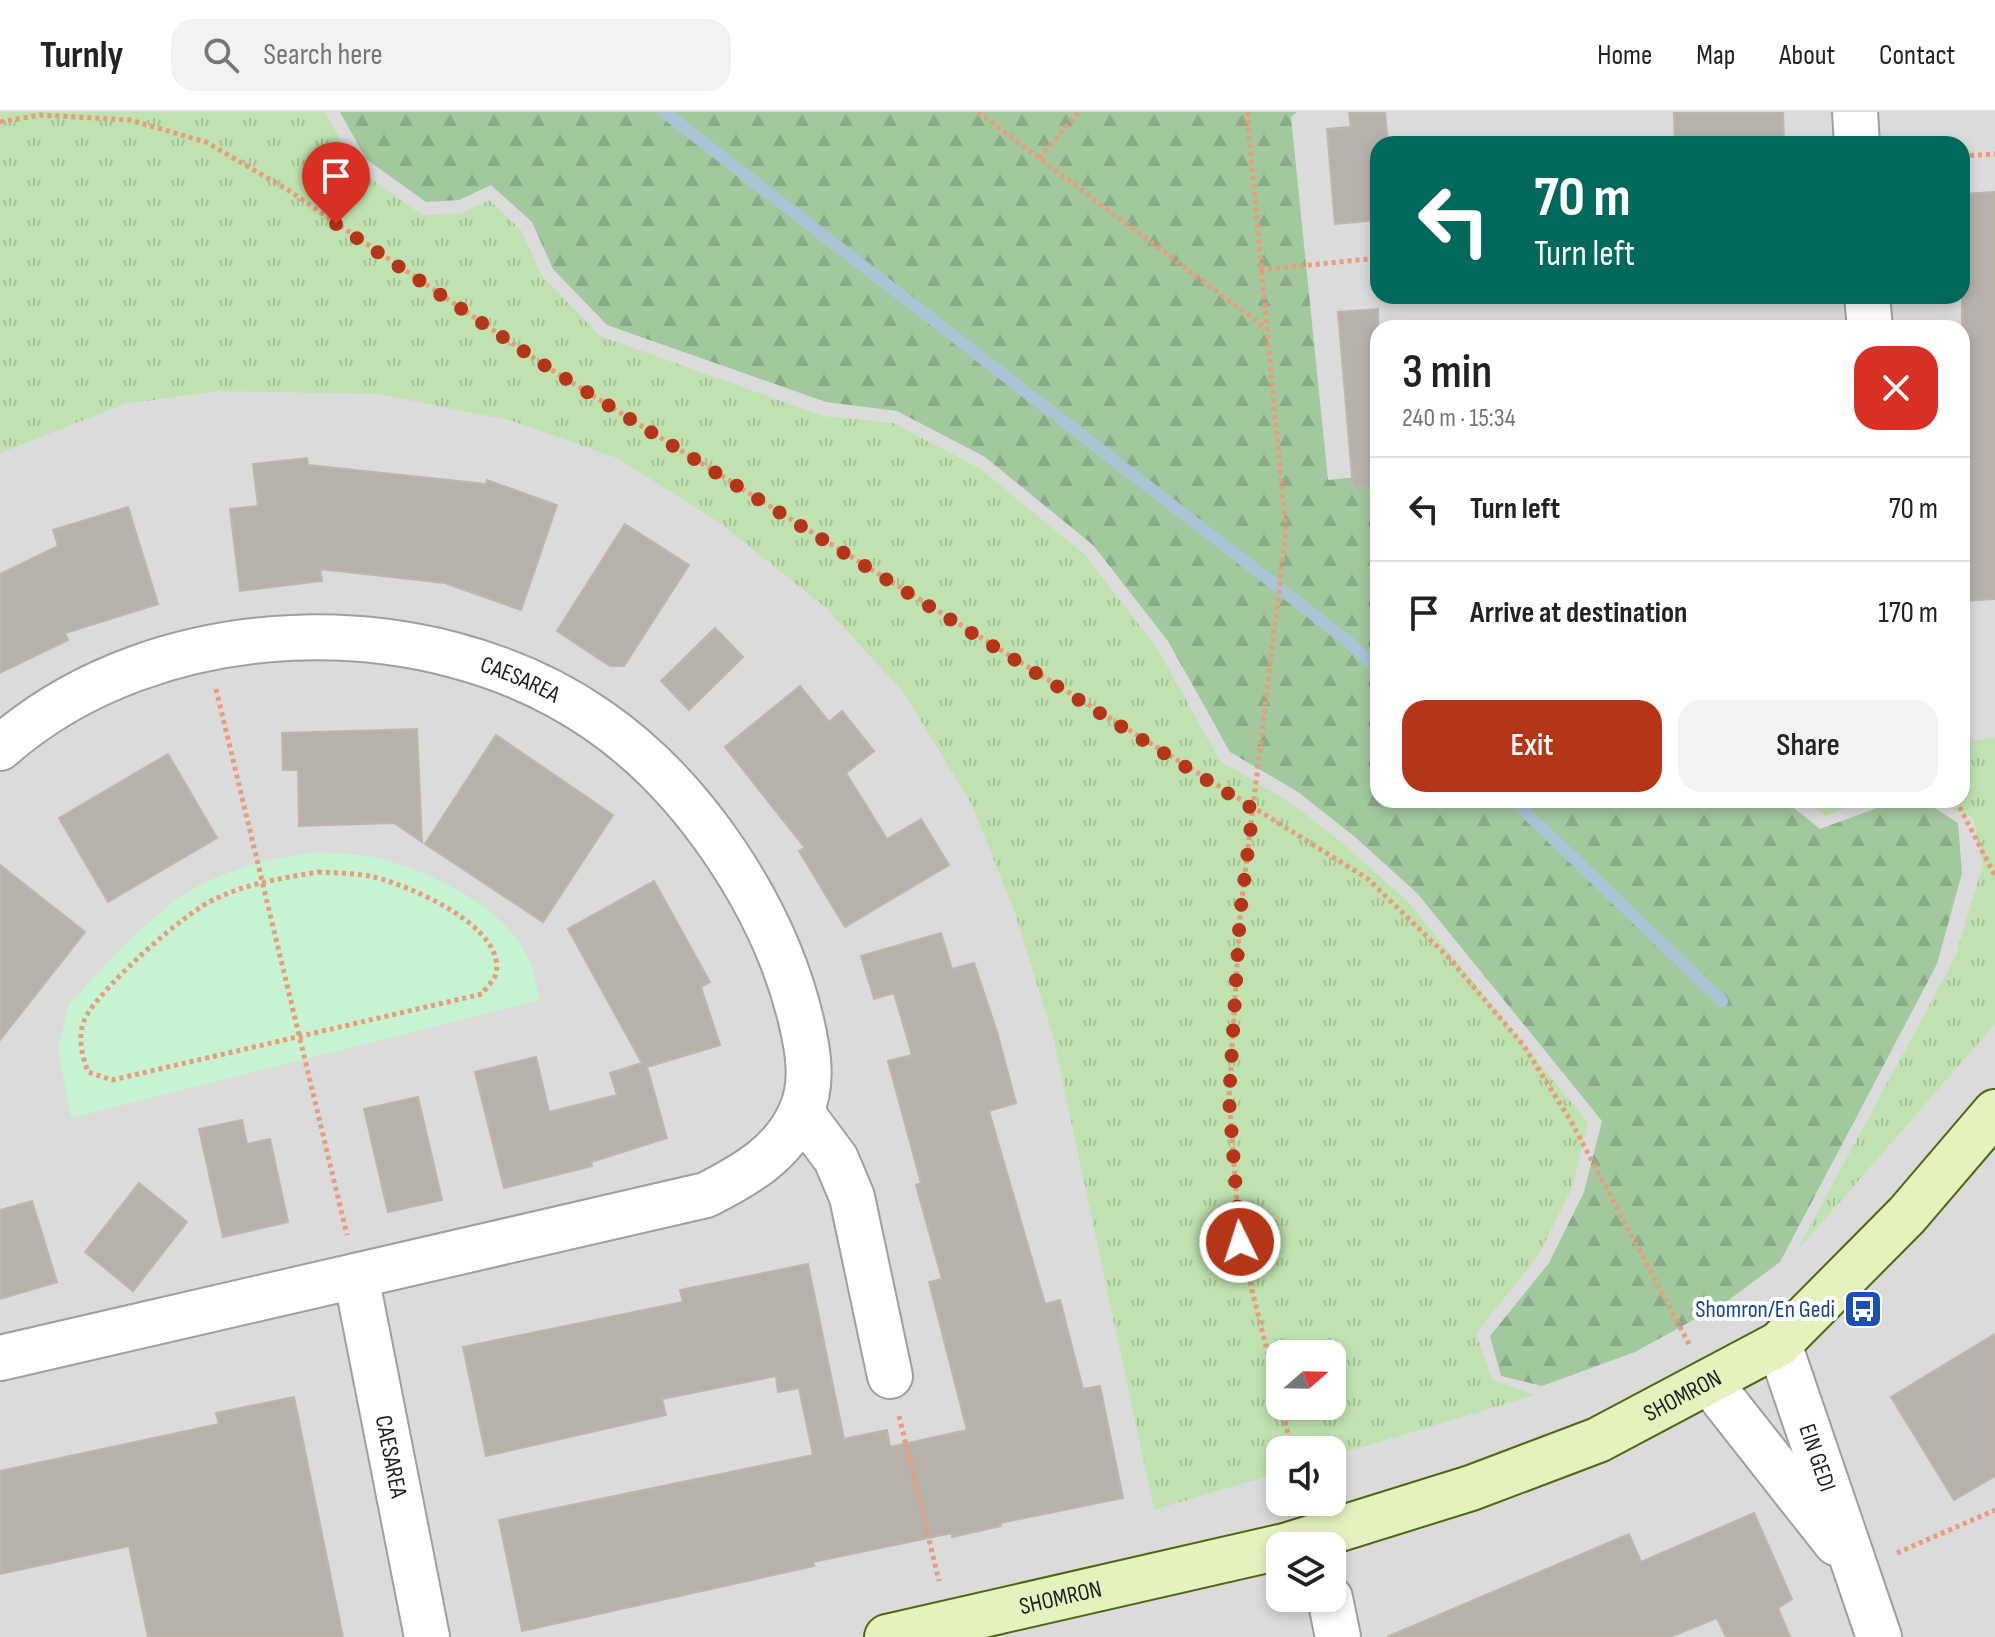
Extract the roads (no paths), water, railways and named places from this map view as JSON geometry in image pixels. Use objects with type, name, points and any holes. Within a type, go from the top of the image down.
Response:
[{"type":"street","points":[[1855,112],[1856,136]]},
{"type":"street","name":"CAESAREA","points":[[0,748],[16,733],[83,692],[148,665],[226,643],[297,636],[372,638],[459,658],[524,680],[597,719],[667,781],[716,840],[764,917],[793,987],[805,1037],[810,1078],[801,1112],[772,1155],[745,1175],[706,1195],[0,1358]]},
{"type":"street","points":[[801,1112],[836,1159],[852,1197],[890,1376]]},
{"type":"street","name":"SHOMRON","points":[[1337,1532],[1471,1488],[1598,1440],[1779,1344],[1907,1215],[1995,1112]]},
{"type":"street","name":"CAESAREA","points":[[356,1276],[427,1637]]},
{"type":"street","name":"EIN GEDI","points":[[1779,1344],[1879,1637]]},
{"type":"street","name":"EIN GEDI","points":[[1710,1383],[1857,1570]]},
{"type":"street","name":"SHOMRON","points":[[887,1637],[1266,1552]]},
{"type":"street","points":[[1333,1612],[1338,1637]]},
{"type":"waterway","points":[[664,112],[1349,642],[1370,662]]},
{"type":"waterway","points":[[1521,808],[1722,1001]]},
{"type":"place","name":"Shomron/En Gedi","points":[[1863,1309]]}]
